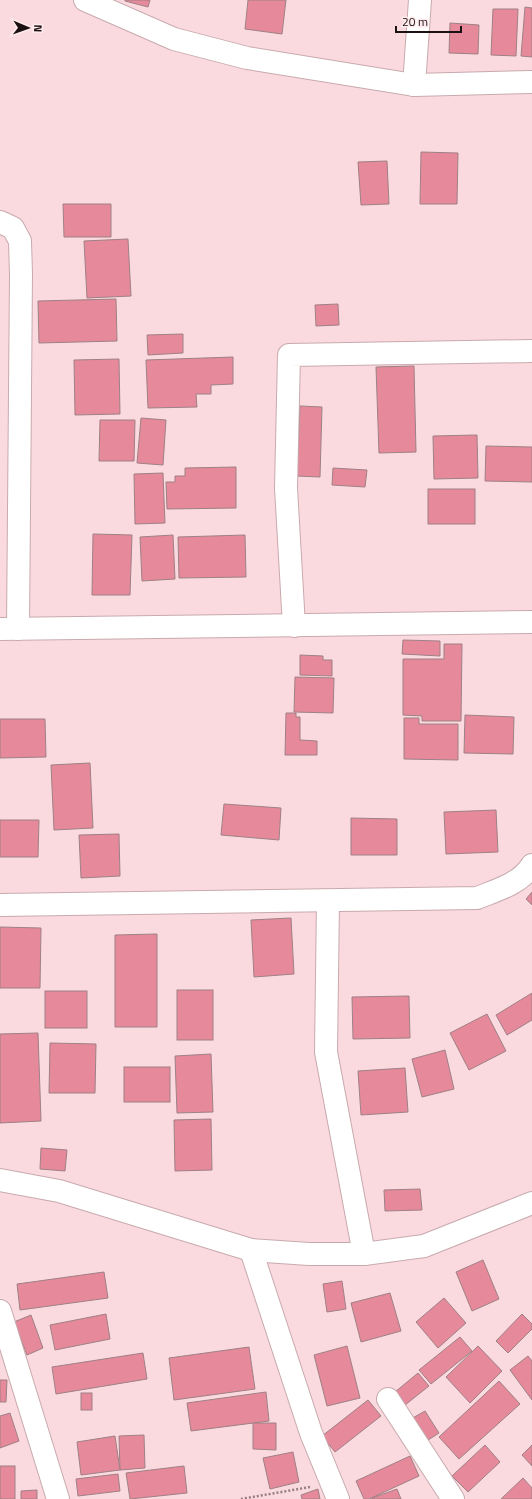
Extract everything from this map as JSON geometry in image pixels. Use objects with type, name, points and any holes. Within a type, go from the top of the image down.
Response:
[{"type":"street","points":[[85,0],[174,39],[247,58],[414,85],[532,82]]},
{"type":"street","points":[[414,85],[420,0]]},
{"type":"street","points":[[0,222],[13,228],[20,241],[21,254],[9,629],[532,622]]},
{"type":"street","points":[[294,626],[286,488],[289,355],[532,351]]},
{"type":"street","points":[[0,905],[477,898],[508,886],[527,873],[532,865]]},
{"type":"street","points":[[328,901],[326,1052],[364,1254]]},
{"type":"street","points":[[0,1180],[59,1191],[251,1250],[309,1254],[364,1254],[424,1246],[532,1203]]},
{"type":"street","points":[[251,1250],[311,1432],[336,1491]]},
{"type":"street","points":[[0,1311],[58,1499]]},
{"type":"street","points":[[388,1399],[453,1499]]},
{"type":"path","points":[[241,1499],[336,1491]]},
{"type":"building","points":[[125,0],[150,0],[148,7]]},
{"type":"building","points":[[248,0],[286,0],[282,34],[245,29]]},
{"type":"building","points":[[525,7],[532,8],[532,57],[521,56]]},
{"type":"building","points":[[493,9],[518,9],[516,56],[491,55]]},
{"type":"building","points":[[450,23],[479,25],[478,54],[449,53]]},
{"type":"building","points":[[421,152],[458,153],[457,204],[420,204]]},
{"type":"building","points":[[387,161],[389,204],[361,205],[358,162]]},
{"type":"building","points":[[63,204],[111,204],[111,237],[64,237]]},
{"type":"building","points":[[128,239],[131,296],[87,298],[84,241]]},
{"type":"building","points":[[116,299],[117,341],[39,343],[38,301]]},
{"type":"building","points":[[338,304],[339,325],[316,326],[315,305]]},
{"type":"building","points":[[183,334],[183,353],[148,355],[147,335]]},
{"type":"building","points":[[233,357],[233,384],[211,385],[211,394],[196,394],[197,407],[148,408],[146,360]]},
{"type":"building","points":[[119,359],[120,414],[75,415],[74,360]]},
{"type":"building","points":[[414,366],[416,452],[379,453],[376,367]]},
{"type":"building","points":[[300,406],[322,407],[320,477],[297,476]]},
{"type":"building","points":[[141,418],[166,420],[163,465],[137,463]]},
{"type":"building","points":[[100,420],[135,420],[134,461],[99,461]]},
{"type":"building","points":[[477,435],[478,478],[434,479],[433,436]]},
{"type":"building","points":[[486,446],[532,447],[532,482],[485,481]]},
{"type":"building","points":[[236,467],[236,508],[167,509],[166,482],[175,482],[175,476],[185,476],[185,468]]},
{"type":"building","points":[[333,468],[367,470],[365,487],[332,485]]},
{"type":"building","points":[[163,473],[165,523],[135,524],[134,474]]},
{"type":"building","points":[[428,489],[475,489],[475,524],[428,524]]},
{"type":"building","points":[[93,534],[132,535],[130,595],[92,595]]},
{"type":"building","points":[[173,535],[175,579],[142,581],[140,537]]},
{"type":"building","points":[[245,535],[246,577],[179,578],[178,537]]},
{"type":"building","points":[[403,640],[440,641],[440,656],[402,654]]},
{"type":"building","points":[[444,644],[462,644],[461,721],[422,721],[422,716],[403,715],[403,659],[444,659]]},
{"type":"building","points":[[300,655],[323,656],[323,660],[332,660],[332,676],[300,675]]},
{"type":"building","points":[[295,677],[334,678],[333,713],[294,712]]},
{"type":"building","points":[[286,713],[296,713],[296,717],[300,717],[300,740],[317,741],[317,755],[285,755]]},
{"type":"building","points":[[465,715],[514,717],[513,754],[464,753]]},
{"type":"building","points":[[404,718],[419,718],[419,724],[458,724],[458,760],[404,759]]},
{"type":"building","points":[[0,719],[45,719],[46,757],[0,758]]},
{"type":"building","points":[[90,763],[93,828],[54,830],[51,765]]},
{"type":"building","points":[[224,804],[281,808],[279,840],[221,835]]},
{"type":"building","points":[[496,810],[498,852],[446,854],[444,812]]},
{"type":"building","points":[[351,818],[397,819],[397,855],[351,855]]},
{"type":"building","points":[[0,820],[39,820],[38,857],[0,857]]},
{"type":"building","points":[[119,834],[120,876],[81,878],[79,835]]},
{"type":"building","points":[[532,892],[532,905],[526,899]]},
{"type":"building","points":[[291,918],[294,974],[254,977],[251,920]]},
{"type":"building","points":[[0,927],[41,928],[40,988],[0,988]]},
{"type":"building","points":[[157,934],[157,1027],[115,1027],[115,935]]},
{"type":"building","points":[[177,990],[213,990],[213,1040],[177,1040]]},
{"type":"building","points":[[45,991],[87,991],[87,1028],[45,1028]]},
{"type":"building","points":[[532,993],[532,1020],[507,1035],[496,1015]]},
{"type":"building","points":[[409,996],[410,1038],[353,1039],[352,997]]},
{"type":"building","points":[[487,1014],[506,1051],[469,1070],[450,1033]]},
{"type":"building","points":[[38,1033],[41,1121],[0,1123],[0,1034]]},
{"type":"building","points":[[50,1043],[96,1044],[95,1093],[49,1093]]},
{"type":"building","points":[[445,1050],[454,1089],[422,1097],[412,1059]]},
{"type":"building","points":[[211,1054],[213,1112],[177,1113],[175,1056]]},
{"type":"building","points":[[124,1067],[170,1067],[170,1102],[124,1102]]},
{"type":"building","points":[[405,1068],[408,1112],[361,1115],[358,1071]]},
{"type":"building","points":[[211,1119],[212,1170],[175,1171],[174,1120]]},
{"type":"building","points":[[41,1148],[67,1150],[65,1171],[40,1169]]},
{"type":"building","points":[[420,1189],[422,1210],[385,1211],[384,1190]]},
{"type":"building","points":[[483,1260],[499,1299],[472,1311],[456,1272]]},
{"type":"building","points":[[104,1272],[108,1298],[20,1310],[17,1284]]},
{"type":"building","points":[[342,1281],[346,1309],[327,1312],[323,1284]]},
{"type":"building","points":[[390,1293],[401,1331],[361,1342],[351,1303]]},
{"type":"building","points":[[444,1298],[466,1323],[438,1348],[416,1322]]},
{"type":"building","points":[[106,1314],[110,1339],[55,1350],[50,1325]]},
{"type":"building","points":[[522,1314],[532,1324],[532,1329],[508,1353],[496,1341]]},
{"type":"building","points":[[31,1315],[43,1348],[27,1355],[14,1322]]},
{"type":"building","points":[[460,1337],[472,1351],[431,1384],[419,1370]]},
{"type":"building","points":[[347,1346],[360,1398],[327,1406],[314,1355]]},
{"type":"building","points":[[478,1346],[502,1371],[470,1403],[446,1377]]},
{"type":"building","points":[[249,1347],[255,1389],[174,1400],[169,1358]]},
{"type":"building","points":[[143,1353],[147,1379],[56,1394],[52,1367]]},
{"type":"building","points":[[528,1356],[532,1361],[532,1400],[510,1370]]},
{"type":"building","points":[[418,1373],[429,1386],[405,1405],[395,1392]]},
{"type":"building","points":[[0,1380],[7,1380],[6,1402],[0,1402]]},
{"type":"building","points":[[499,1381],[520,1404],[459,1459],[439,1437]]},
{"type":"building","points":[[266,1392],[269,1421],[191,1431],[187,1403]]},
{"type":"building","points":[[81,1393],[92,1393],[92,1410],[81,1410]]},
{"type":"building","points":[[368,1400],[381,1416],[335,1452],[322,1436]]},
{"type":"building","points":[[425,1411],[439,1433],[425,1442],[411,1419]]},
{"type":"building","points":[[10,1413],[19,1441],[0,1448],[0,1416]]},
{"type":"building","points":[[253,1423],[276,1423],[276,1450],[253,1449]]},
{"type":"building","points":[[144,1435],[145,1468],[120,1470],[119,1436]]},
{"type":"building","points":[[115,1436],[120,1470],[81,1475],[77,1442]]},
{"type":"building","points":[[485,1445],[500,1462],[468,1492],[452,1476]]},
{"type":"building","points":[[532,1445],[532,1466],[522,1455]]},
{"type":"building","points":[[293,1452],[299,1482],[270,1489],[263,1458]]},
{"type":"building","points":[[410,1456],[419,1476],[369,1499],[364,1499],[356,1481]]},
{"type":"building","points":[[0,1466],[15,1466],[15,1499],[0,1499]]},
{"type":"building","points":[[184,1466],[187,1493],[130,1499],[126,1473]]},
{"type":"building","points":[[118,1474],[120,1491],[78,1496],[76,1479]]},
{"type":"building","points":[[523,1478],[532,1488],[532,1499],[501,1499]]},
{"type":"building","points":[[318,1489],[320,1499],[302,1499],[301,1495]]},
{"type":"building","points":[[397,1489],[401,1499],[372,1499],[372,1498]]},
{"type":"building","points":[[37,1490],[37,1499],[21,1499],[21,1491]]}]
